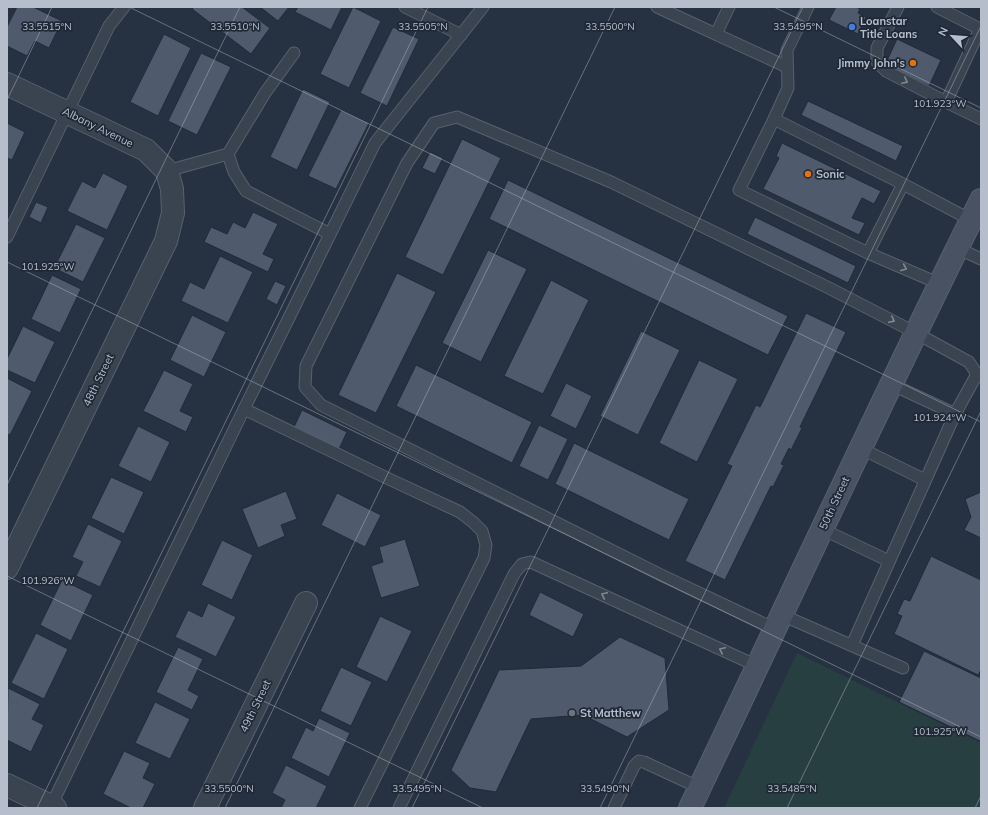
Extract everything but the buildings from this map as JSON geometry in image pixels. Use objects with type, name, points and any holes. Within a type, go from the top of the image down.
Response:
[{"type":"main road","name":"50th Street","points":[[690,808],[860,448],[981,200]]},
{"type":"street","name":"Albany Avenue","points":[[7,84],[146,150],[170,180]]},
{"type":"street","name":"48th Street","points":[[7,568],[166,241],[173,213],[170,180]]},
{"type":"street","name":"49th Street","points":[[205,808],[306,603]]},
{"type":"street","points":[[7,785],[52,807]]},
{"type":"lane","points":[[7,237],[109,26],[124,7]]},
{"type":"lane","points":[[405,7],[461,35]]},
{"type":"lane","points":[[52,807],[244,409],[375,143],[484,7]]},
{"type":"lane","points":[[657,7],[787,67]]},
{"type":"lane","points":[[716,34],[729,7]]},
{"type":"lane","points":[[808,7],[787,50],[788,88],[739,190],[868,253],[940,284]]},
{"type":"lane","points":[[898,7],[877,48],[877,62],[886,71],[981,119]]},
{"type":"lane","points":[[938,7],[980,29],[946,102]]},
{"type":"lane","points":[[170,180],[228,154],[265,93],[294,53]]},
{"type":"lane","points":[[852,645],[955,414],[979,375],[969,362],[829,288],[611,182],[457,117],[434,123],[407,163],[306,366],[305,387],[321,405],[712,599],[778,622],[852,645],[903,668]]},
{"type":"lane","points":[[774,119],[971,220]]},
{"type":"lane","points":[[228,154],[234,172],[246,191],[330,234]]},
{"type":"lane","points":[[868,253],[903,184]]},
{"type":"lane","points":[[957,248],[981,259]]},
{"type":"lane","points":[[891,384],[955,414]]},
{"type":"lane","points":[[244,409],[460,512],[482,531],[486,545],[484,558],[360,808]]},
{"type":"lane","points":[[860,448],[925,480]]},
{"type":"lane","points":[[822,529],[889,561]]},
{"type":"lane","points":[[399,808],[514,574],[522,564],[531,562],[757,666]]},
{"type":"lane","points":[[614,808],[634,766],[639,761],[700,788]]},
{"type":"green space","points":[[797,653],[981,743],[981,808],[724,808]]},
{"type":"place","name":"Loanstar Title Loans","points":[[852,27]]},
{"type":"place","name":"Jimmy John's","points":[[913,63]]},
{"type":"place","name":"Sonic","points":[[808,174]]},
{"type":"place","name":"St Matthew","points":[[572,713]]}]
